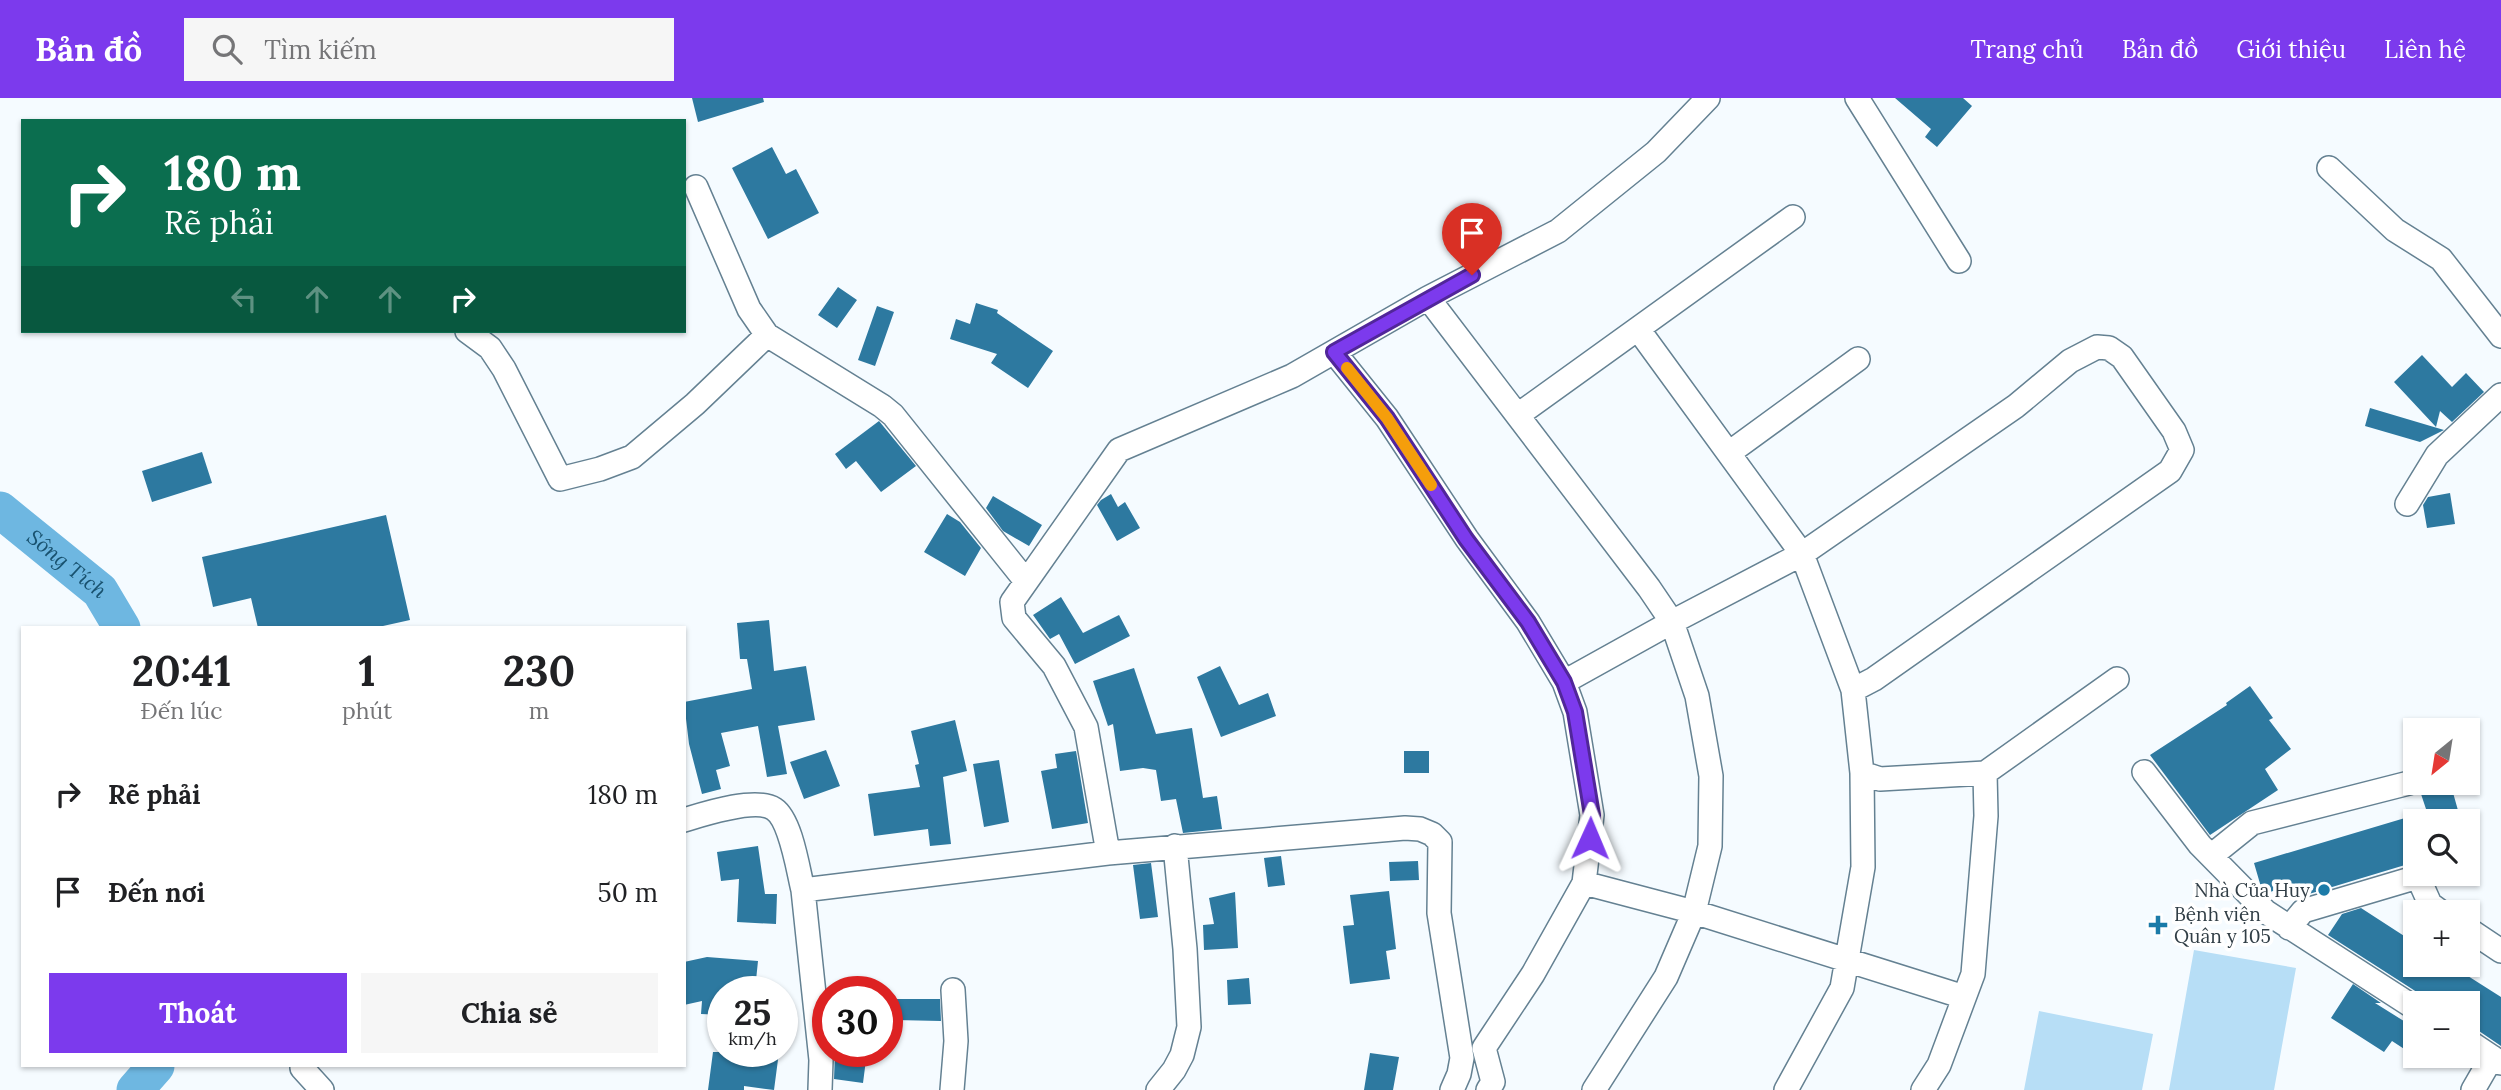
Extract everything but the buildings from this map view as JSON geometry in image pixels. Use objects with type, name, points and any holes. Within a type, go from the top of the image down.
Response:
[{"type":"street","points":[[1108,853],[1086,727],[1054,666],[1014,618],[1012,602],[1119,450],[1292,376],[1428,298],[1559,231],[1656,152],[1708,98]]},
{"type":"street","points":[[1857,98],[1959,261]]},
{"type":"street","points":[[2329,168],[2395,230],[2441,259],[2501,336]]},
{"type":"street","points":[[696,187],[749,309],[767,335],[893,415],[1026,580]]},
{"type":"street","points":[[1518,415],[1793,217]]},
{"type":"street","points":[[1428,298],[1672,622],[1697,696],[1711,776],[1710,846],[1694,912],[1665,977],[1594,1090]]},
{"type":"street","points":[[1638,329],[1802,554],[1853,690],[1862,773],[1863,867],[1842,988],[1786,1090]]},
{"type":"street","points":[[470,333],[490,348],[504,369],[561,479],[632,457],[695,404],[767,335]]},
{"type":"street","points":[[1564,682],[1802,554],[2016,406],[2070,361],[2097,347],[2109,348],[2122,357],[2174,431],[2182,450],[2170,471],[1874,679],[1853,690]]},
{"type":"street","points":[[1334,352],[1387,418],[1466,539],[1528,622],[1564,682],[1575,712],[1592,815],[1584,883],[1533,974],[1484,1048],[1493,1082],[1488,1090]]},
{"type":"street","points":[[1729,453],[1858,359]]},
{"type":"street","points":[[2407,504],[2437,456],[2501,395]]},
{"type":"street","points":[[1862,773],[1880,779],[1985,773],[2117,679]]},
{"type":"street","points":[[2144,772],[2211,856],[2266,912],[2403,1000]]},
{"type":"street","points":[[1923,1090],[1939,1065],[1973,974],[1986,816],[1985,773]]},
{"type":"street","points":[[2211,856],[2252,823],[2403,785]]},
{"type":"street","points":[[686,820],[747,805],[764,805],[775,809],[783,820],[803,890],[821,1060],[820,1090]]},
{"type":"street","points":[[803,890],[1175,846],[1372,829],[1420,829],[1432,834],[1440,842],[1439,913],[1462,1058],[1452,1090]]},
{"type":"street","points":[[1158,1090],[1182,1055],[1189,1027],[1175,846]]},
{"type":"street","points":[[2290,928],[2303,911],[2403,881]]},
{"type":"street","points":[[1584,883],[1694,912],[1964,997]]},
{"type":"street","points":[[2480,937],[2501,951]]},
{"type":"street","points":[[952,1090],[956,1041],[953,990]]},
{"type":"street","points":[[2473,1090],[2496,1060],[2480,1049]]},
{"type":"street","points":[[302,1068],[322,1090]]},
{"type":"shaded area","points":[[2194,950],[2296,968],[2274,1090],[2169,1090]]},
{"type":"shaded area","points":[[2039,1011],[2153,1034],[2142,1090],[2024,1090]]},
{"type":"waterway","name":"Sông Tích","points":[[0,510],[100,591],[121,626]]},
{"type":"waterway","name":"Sông Tích","points":[[135,1090],[155,1067]]},
{"type":"slow traffic","points":[[1347,368],[1387,418],[1431,485]]},
{"type":"place","name":"Nhà Của Huy","points":[[2324,890]]},
{"type":"place","name":"Bệnh viện Quân y 105","points":[[2158,925]]},
{"type":"route","points":[[1472,275],[1334,352],[1387,418],[1466,539],[1528,622],[1564,682],[1575,712],[1592,815],[1590,838]]}]
